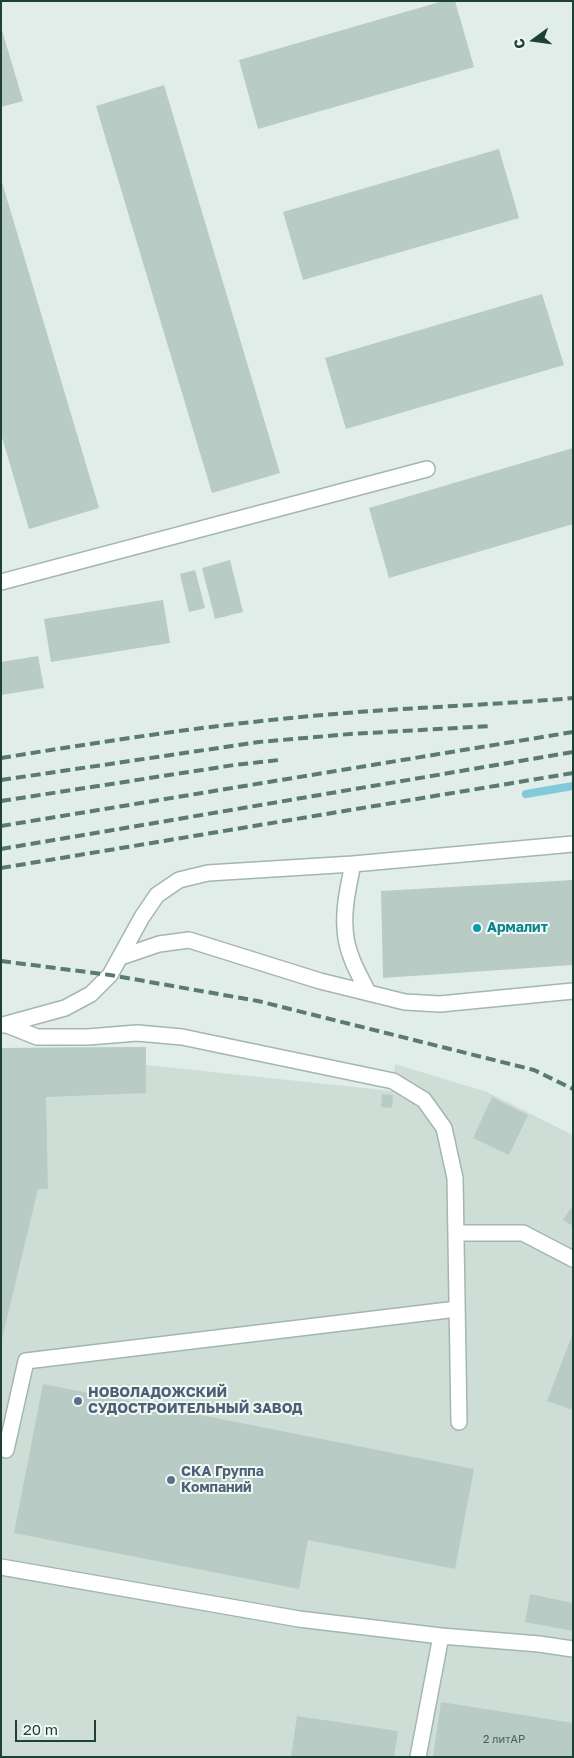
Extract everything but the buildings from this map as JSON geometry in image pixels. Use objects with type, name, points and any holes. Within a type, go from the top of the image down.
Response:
[{"type":"lane","points":[[1,582],[427,469]]},
{"type":"lane","points":[[4,1025],[65,1008],[91,994],[110,975],[142,917],[157,895],[179,880],[208,873],[353,864],[573,844]]},
{"type":"lane","points":[[353,864],[345,904],[346,938],[356,970],[368,992]]},
{"type":"lane","points":[[121,957],[160,944],[189,940],[320,981],[405,1002],[440,1004],[573,991]]},
{"type":"lane","points":[[4,1025],[38,1037],[88,1037],[137,1033],[182,1037],[393,1081],[424,1100],[444,1128],[455,1178],[459,1422]]},
{"type":"lane","points":[[456,1233],[523,1233],[573,1258]]},
{"type":"lane","points":[[6,1450],[26,1360],[457,1309]]},
{"type":"lane","points":[[1,1567],[299,1619],[573,1649]]},
{"type":"lane","points":[[418,1757],[441,1636]]},
{"type":"shaded area","points":[[146,1047],[146,1065],[392,1091],[395,1064],[487,1092],[573,1135],[573,1757],[1,1757],[1,1048]]},
{"type":"waterway","points":[[526,794],[573,786]]},
{"type":"railway","points":[[1,758],[251,722],[573,698]]},
{"type":"railway","points":[[1,780],[259,742],[350,734],[491,726]]},
{"type":"railway","points":[[1,826],[573,732]]},
{"type":"railway","points":[[1,849],[573,752]]},
{"type":"railway","points":[[1,801],[234,765],[279,760]]},
{"type":"railway","points":[[1,868],[573,773]]},
{"type":"railway","points":[[1,961],[110,975],[258,1001],[534,1070],[573,1089]]},
{"type":"place","name":"Армалит","points":[[477,928]]},
{"type":"place","name":"НОВОЛАДОЖСКИЙ СУДОСТРОИТЕЛЬНЫЙ ЗАВОД","points":[[78,1401]]},
{"type":"place","name":"СКА Группа Компаний","points":[[171,1480]]}]
